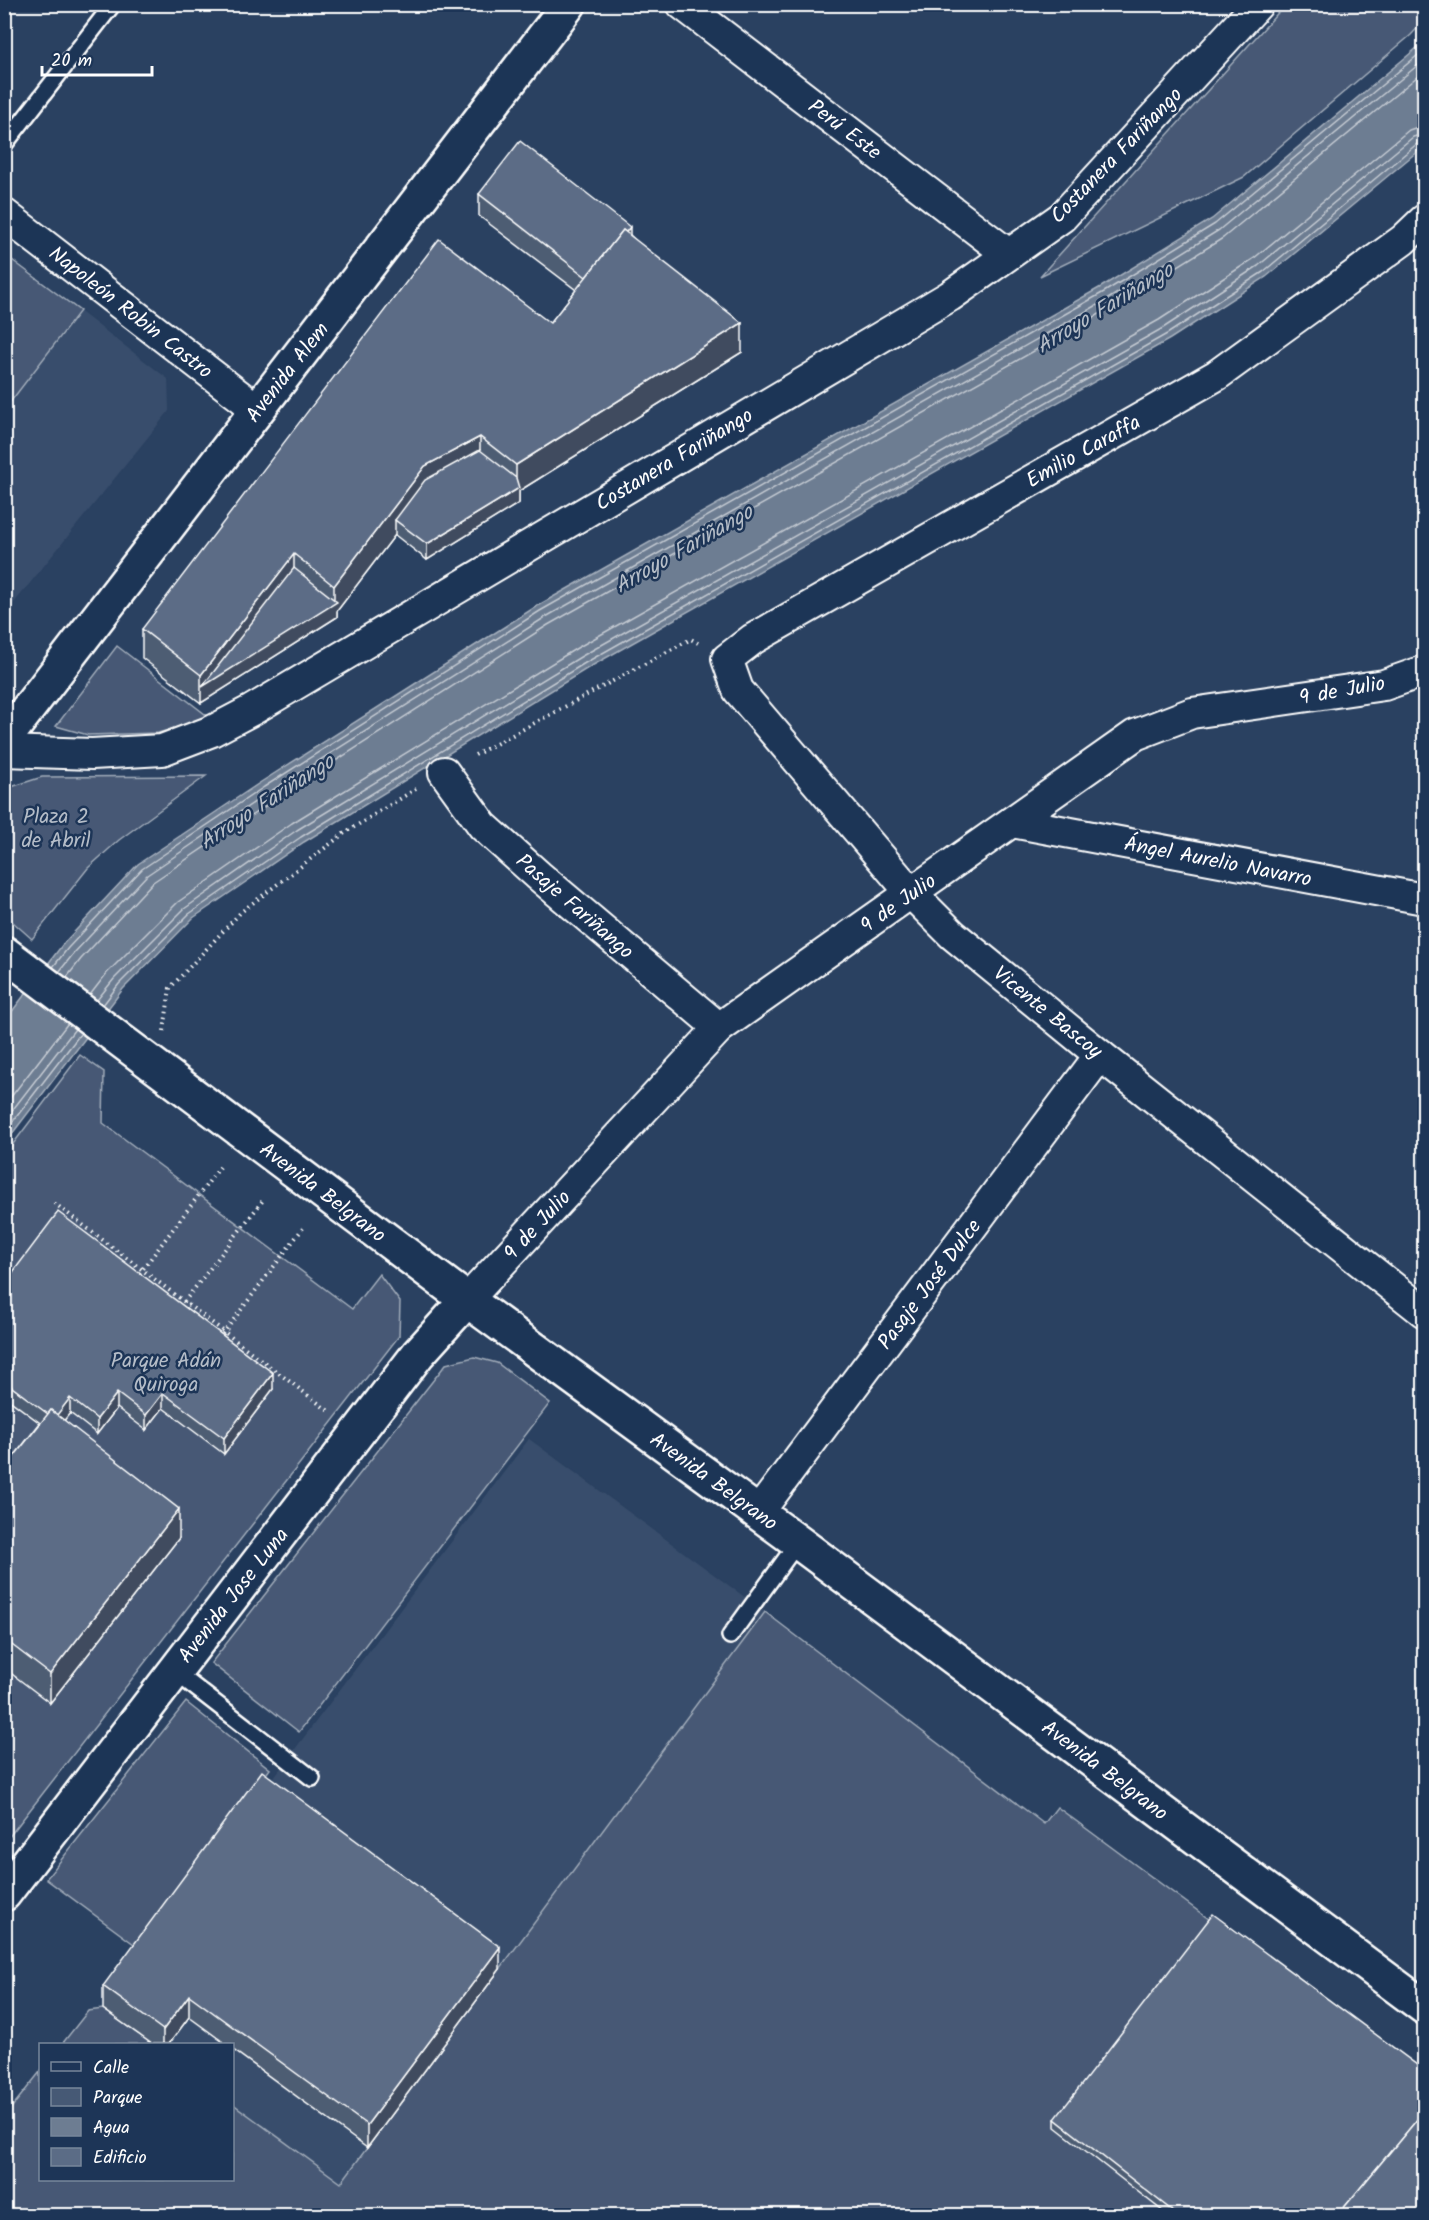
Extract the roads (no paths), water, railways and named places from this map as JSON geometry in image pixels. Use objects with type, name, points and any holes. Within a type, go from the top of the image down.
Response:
[{"type":"main road","name":"Avenida Alem","points":[[4,740],[569,4]]},
{"type":"main road","name":"Avenida Belgrano","points":[[10,958],[467,1300],[798,1542],[1425,2007]]},
{"type":"main road","name":"Avenida Jose Luna","points":[[4,1894],[418,1354],[467,1300]]},
{"type":"street","name":"Perú Este","points":[[681,4],[1008,254]]},
{"type":"street","name":"Costanera Fariñango","points":[[4,751],[92,754],[162,750],[212,731],[262,704],[950,296],[1062,217],[1258,4]]},
{"type":"street","name":"Napoleón Robin Castro","points":[[4,214],[258,410]]},
{"type":"street","name":"Emilio Caraffa","points":[[727,659],[753,639],[1217,375],[1403,240],[1425,220]]},
{"type":"street","name":"Vicente Bascoy","points":[[727,659],[738,690],[912,894],[953,935],[1100,1055],[1425,1312]]},
{"type":"street","name":"9 de Julio","points":[[467,1300],[718,1028],[912,894],[1135,735],[1192,713],[1384,685],[1425,671]]},
{"type":"street","name":"Pasaje Fariñango","points":[[444,772],[483,826],[538,876],[718,1028]]},
{"type":"street","name":"Ángel Aurelio Navarro","points":[[1012,822],[1425,899]]},
{"type":"street","name":"Pasaje José Dulce","points":[[758,1513],[1100,1055]]},
{"type":"lane","points":[[4,145],[113,4]]},
{"type":"lane","points":[[730,1636],[798,1542]]},
{"type":"lane","points":[[174,1671],[312,1778]]},
{"type":"water","name":"Arroyo Fariñango","points":[[1424,42],[1424,146],[1266,277],[1170,339],[588,668],[304,842],[193,918],[123,989],[5,1143],[4,1022],[63,944],[138,864],[261,782],[537,606],[1101,287],[1212,219]]},
{"type":"park label","name":"Plaza 2 de Abril","points":[[56,828]]},
{"type":"park label","name":"Parque Adán Quiroga","points":[[166,1372]]}]
